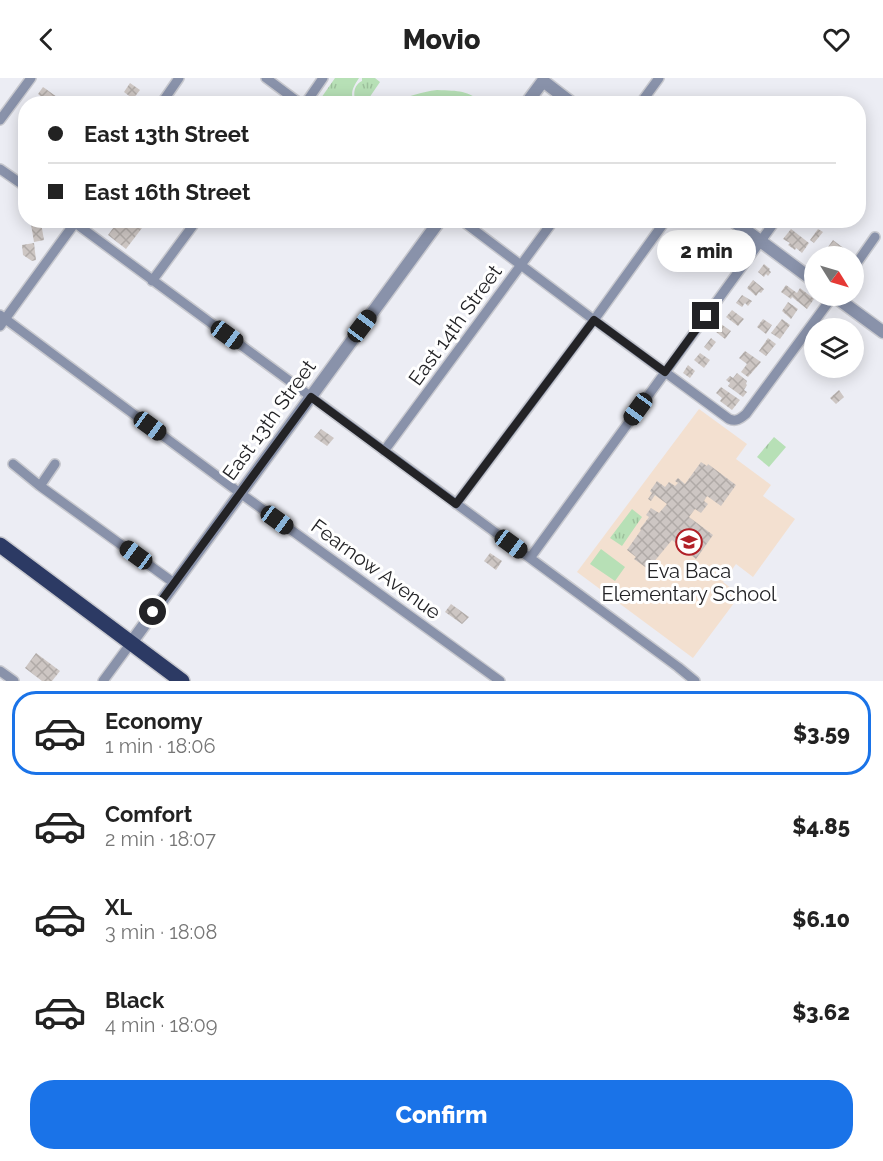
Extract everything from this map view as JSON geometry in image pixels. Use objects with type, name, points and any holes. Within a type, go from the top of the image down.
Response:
[{"type":"highway","points":[[0,545],[182,681]]},
{"type":"street","points":[[0,120],[31,78]]},
{"type":"street","points":[[167,96],[179,78]]},
{"type":"street","points":[[266,78],[283,96]]},
{"type":"street","points":[[309,96],[323,78]]},
{"type":"street","points":[[646,96],[659,78]]},
{"type":"street","points":[[531,96],[542,79],[563,96]]},
{"type":"street","points":[[0,169],[18,181]]},
{"type":"street","points":[[2,320],[69,228]]},
{"type":"street","points":[[83,228],[695,681]]},
{"type":"street","points":[[152,281],[191,228]]},
{"type":"street","name":"East 13th Street","points":[[130,642],[434,228]]},
{"type":"street","points":[[472,228],[733,421],[741,419],[746,414],[827,306]]},
{"type":"street","name":"East 14th Street","points":[[384,451],[548,228]]},
{"type":"street","points":[[456,504],[660,228]]},
{"type":"street","points":[[742,228],[804,274]]},
{"type":"street","points":[[530,558],[770,228]]},
{"type":"street","points":[[864,253],[875,237]]},
{"type":"street","points":[[848,306],[883,332]]},
{"type":"street","name":"Fearnow Avenue","points":[[2,320],[500,681]]},
{"type":"street","points":[[14,464],[40,486],[174,583]]},
{"type":"street","points":[[40,486],[56,464]]},
{"type":"street","points":[[103,681],[130,642]]},
{"type":"street","points":[[0,671],[14,681]]},
{"type":"shaded area","name":"Eva Baca Elementary School","points":[[699,409],[747,444],[736,459],[771,485],[763,496],[795,519],[753,577],[736,564],[723,582],[740,595],[693,658],[577,572]]},
{"type":"green space","points":[[335,78],[359,78],[352,96],[322,96]]},
{"type":"green space","points":[[362,78],[375,78],[380,82],[370,96],[354,96],[355,89]]},
{"type":"green space","points":[[452,91],[472,96],[411,96],[426,92]]},
{"type":"green space","points":[[774,437],[786,447],[769,467],[757,457]]},
{"type":"green space","points":[[632,509],[642,517],[622,546],[610,538]]},
{"type":"green space","points":[[601,549],[625,567],[615,581],[590,564]]},
{"type":"building","points":[[130,83],[140,90],[135,96],[129,96],[124,92]]},
{"type":"building","points":[[43,87],[56,96],[40,96],[38,94]]},
{"type":"building","points":[[32,228],[42,228],[44,240],[34,242]]},
{"type":"building","points":[[113,228],[142,228],[126,249],[108,235]]},
{"type":"building","points":[[791,229],[809,243],[804,246],[802,253],[788,245],[790,243],[783,239]]},
{"type":"building","points":[[818,229],[823,232],[814,243],[810,240]]},
{"type":"building","points":[[833,240],[841,246],[829,246]]},
{"type":"building","points":[[34,243],[36,260],[32,261],[23,255],[22,245]]},
{"type":"building","points":[[764,264],[771,272],[764,277],[758,272]]},
{"type":"building","points":[[753,280],[764,289],[756,296],[747,288]]},
{"type":"building","points":[[786,285],[797,293],[800,288],[804,291],[804,306],[809,306],[807,309],[792,297],[791,299],[781,292]]},
{"type":"building","points":[[742,295],[752,301],[748,306],[745,303],[742,307],[736,303]]},
{"type":"building","points":[[788,302],[798,309],[791,319],[782,311]]},
{"type":"building","points":[[732,310],[744,319],[738,326],[726,317]]},
{"type":"building","points":[[763,319],[772,325],[766,334],[757,327]]},
{"type":"building","points":[[782,319],[790,325],[780,339],[771,333]]},
{"type":"building","points":[[721,324],[731,331],[725,339],[716,332]]},
{"type":"building","points":[[711,338],[716,342],[709,351],[704,347]]},
{"type":"building","points":[[768,338],[776,344],[766,356],[759,351]]},
{"type":"building","points":[[745,351],[761,362],[748,377],[741,372],[747,364],[739,358]]},
{"type":"building","points":[[700,353],[710,360],[704,368],[694,360]]},
{"type":"building","points":[[688,365],[695,371],[690,378],[683,373]]},
{"type":"building","points":[[737,373],[747,381],[744,390],[747,392],[743,397],[728,386],[730,383],[726,380],[730,376],[733,378]]},
{"type":"building","points":[[721,387],[740,400],[732,410],[720,401],[722,398],[716,393]]},
{"type":"building","points":[[839,390],[844,397],[836,404],[830,398]]},
{"type":"building","points":[[321,429],[334,438],[327,446],[314,437]]},
{"type":"building","points":[[701,462],[707,466],[708,464],[736,485],[721,506],[707,496],[704,501],[708,504],[701,513],[695,509],[689,517],[713,535],[696,559],[672,540],[648,569],[634,559],[636,557],[627,550],[649,517],[646,515],[651,508],[659,513],[667,504],[655,495],[651,501],[648,499],[652,493],[650,491],[657,481],[665,487],[669,482],[675,486],[678,478],[685,484]]},
{"type":"building","points":[[490,553],[502,561],[496,570],[484,561]]},
{"type":"building","points":[[451,604],[469,617],[462,624],[445,612]]},
{"type":"building","points":[[36,653],[60,671],[52,681],[42,681],[25,668]]},
{"type":"place","name":"Eva Baca Elementary School","points":[[689,542]]},
{"type":"route","points":[[153,612],[311,397],[456,504],[594,320],[665,372],[706,316]]}]
